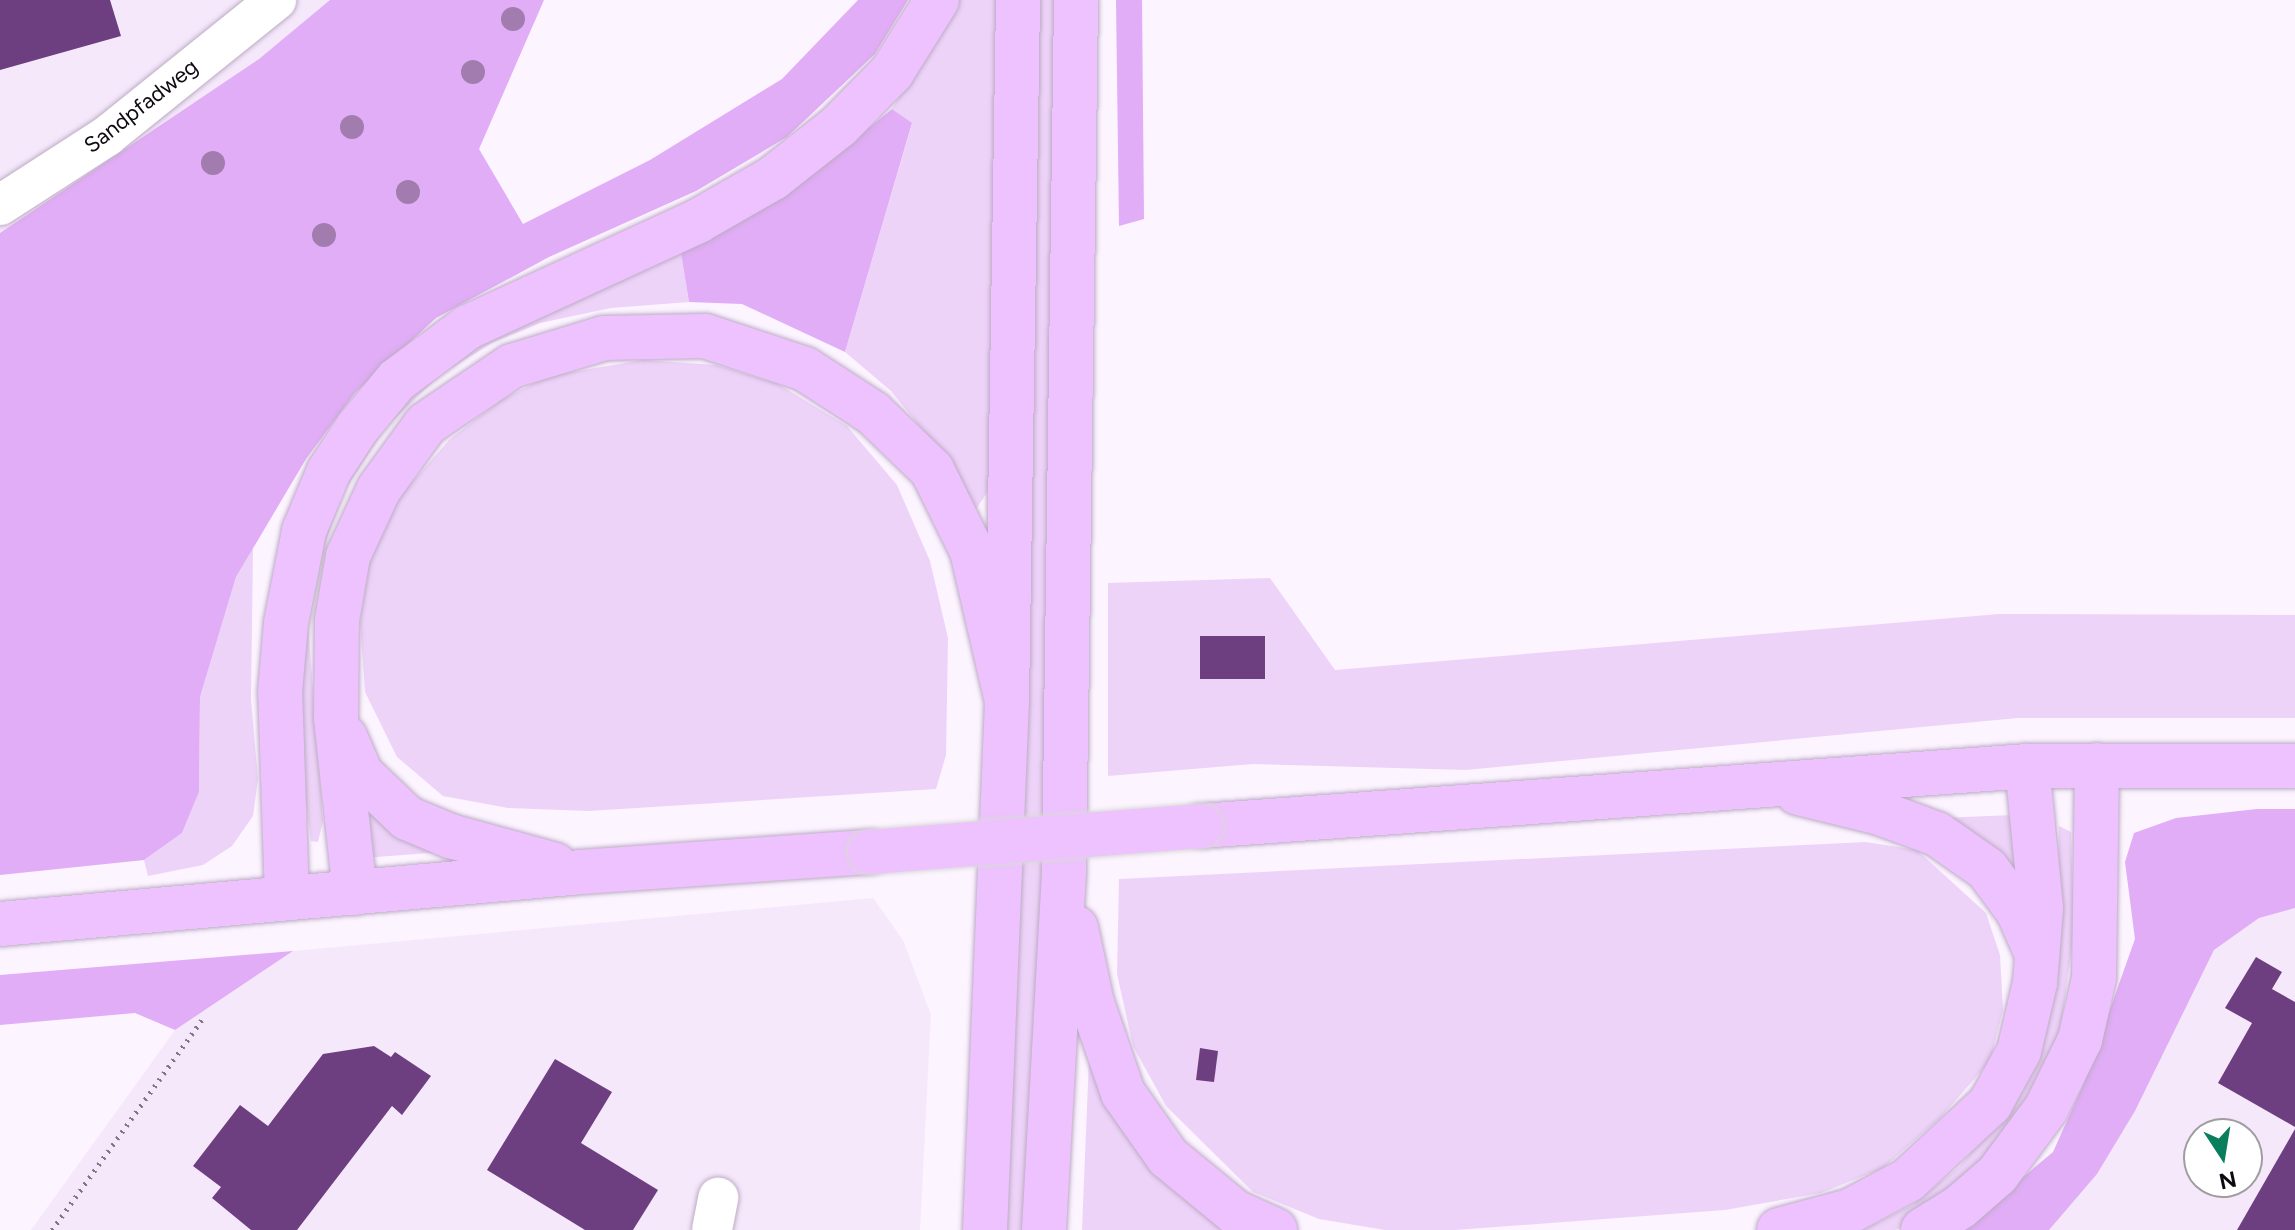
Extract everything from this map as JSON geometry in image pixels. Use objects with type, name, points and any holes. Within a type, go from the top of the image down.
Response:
[{"type":"main road","points":[[287,898],[280,692],[286,623],[304,531],[329,471],[358,427],[397,380],[468,327],[698,221],[773,178],[839,126],[892,72],[937,0]]},
{"type":"main road","points":[[985,1230],[1007,701],[1018,0]]},
{"type":"main road","points":[[1044,1230],[1064,871],[1076,0]]},
{"type":"main road","points":[[355,893],[336,717],[337,620],[348,556],[379,489],[426,424],[512,366],[618,337],[705,336],[805,369],[873,413],[932,470],[972,551],[1007,701]]},
{"type":"main road","points":[[336,717],[361,774],[407,818],[450,836],[581,872]]},
{"type":"main road","points":[[1923,1230],[1960,1207],[1997,1175],[2046,1109],[2080,1040],[2094,978],[2097,765]]},
{"type":"main road","points":[[0,924],[581,872],[1757,783],[2027,766],[2295,766]]},
{"type":"main road","points":[[1779,1230],[1850,1211],[1908,1180],[1990,1104],[2019,1051],[2038,956],[2041,908],[2027,766]]},
{"type":"main road","points":[[1757,783],[1880,813],[1937,834],[1987,869],[2018,911],[2038,956]]},
{"type":"main road","points":[[1064,871],[1092,1003],[1123,1093],[1168,1157],[1235,1212],[1275,1230]]},
{"type":"street","name":"Sandpfadweg","points":[[0,205],[107,136],[276,0]]},
{"type":"path","points":[[52,1230],[203,1018]]},
{"type":"shaded area","points":[[0,0],[329,2],[259,59],[0,233]]},
{"type":"shaded area","points":[[330,0],[544,0],[479,149],[523,224],[650,160],[782,79],[858,0],[908,0],[875,54],[787,137],[696,191],[549,257],[436,318],[355,393],[306,459],[236,577],[200,697],[199,792],[182,833],[144,860],[0,875],[0,233],[259,59]]},
{"type":"shaded area","points":[[956,0],[1000,0],[991,487],[974,512],[946,459],[891,391],[845,352],[912,124],[892,109]]},
{"type":"shaded area","points":[[1037,0],[1060,0],[1043,897],[1025,1230],[1005,1230]]},
{"type":"shaded area","points":[[1116,0],[1142,0],[1144,219],[1119,226]]},
{"type":"shaded area","points":[[892,109],[912,123],[845,352],[742,304],[689,302],[681,253],[814,172]]},
{"type":"shaded area","points":[[681,253],[689,302],[611,308],[540,323],[492,343],[440,375],[384,429],[343,493],[319,561],[308,625],[323,821],[318,842],[311,841],[295,713],[308,558],[364,436],[484,332]]},
{"type":"shaded area","points":[[643,360],[716,365],[778,384],[847,426],[897,485],[930,561],[948,638],[946,755],[936,789],[589,811],[508,808],[443,796],[397,757],[365,692],[360,622],[369,562],[400,496],[450,439],[500,401],[548,376]]},
{"type":"shaded area","points":[[253,548],[251,699],[258,779],[253,816],[232,846],[203,865],[148,876],[144,860],[182,833],[199,792],[200,697],[236,577]]},
{"type":"shaded area","points":[[1270,578],[1335,670],[1999,614],[2295,615],[2295,718],[2018,718],[1466,770],[1253,764],[1108,776],[1108,583]]},
{"type":"shaded area","points":[[357,789],[467,850],[364,858]]},
{"type":"shaded area","points":[[2257,809],[2295,809],[2295,908],[2259,918],[2214,950],[2135,1111],[2097,1174],[2049,1230],[1960,1230],[2053,1152],[2083,1085],[2135,939],[2125,862],[2134,833],[2176,818]]},
{"type":"shaded area","points":[[2012,815],[2016,887],[1942,818]]},
{"type":"shaded area","points":[[2059,826],[2071,832],[2074,932],[2061,1026],[2036,1093],[1988,1161],[1932,1209],[1896,1230],[1863,1230],[1912,1205],[1959,1167],[1995,1125],[2056,947]]},
{"type":"shaded area","points":[[1866,842],[1917,850],[1986,913],[2000,955],[2003,1010],[1990,1061],[1941,1117],[1883,1168],[1821,1193],[1725,1210],[1455,1230],[1385,1230],[1319,1219],[1253,1192],[1166,1106],[1133,1046],[1117,974],[1119,879]]},
{"type":"shaded area","points":[[873,898],[903,940],[931,1015],[920,1230],[31,1230],[175,1030],[293,951]]},
{"type":"shaded area","points":[[2295,908],[2295,1230],[2049,1230],[2097,1174],[2135,1111],[2214,950],[2259,918]]},
{"type":"shaded area","points":[[293,951],[175,1030],[135,1013],[0,1025],[0,975]]},
{"type":"shaded area","points":[[1089,1058],[1229,1230],[1082,1230]]},
{"type":"building","points":[[0,0],[110,0],[121,36],[0,70]]},
{"type":"building","points":[[1200,636],[1265,636],[1265,679],[1200,679]]},
{"type":"building","points":[[2256,957],[2282,972],[2272,989],[2295,1002],[2295,1127],[2218,1083],[2252,1023],[2225,1008]]},
{"type":"building","points":[[374,1046],[391,1057],[395,1052],[431,1076],[402,1115],[392,1106],[297,1230],[251,1230],[212,1198],[221,1187],[193,1166],[240,1105],[268,1126],[323,1054]]},
{"type":"building","points":[[1200,1048],[1218,1051],[1214,1082],[1196,1080]]},
{"type":"building","points":[[555,1059],[612,1092],[581,1143],[658,1190],[633,1230],[585,1230],[487,1170]]},
{"type":"building","points":[[2295,1129],[2295,1230],[2237,1230],[2255,1198],[2263,1198],[2263,1185]]}]
